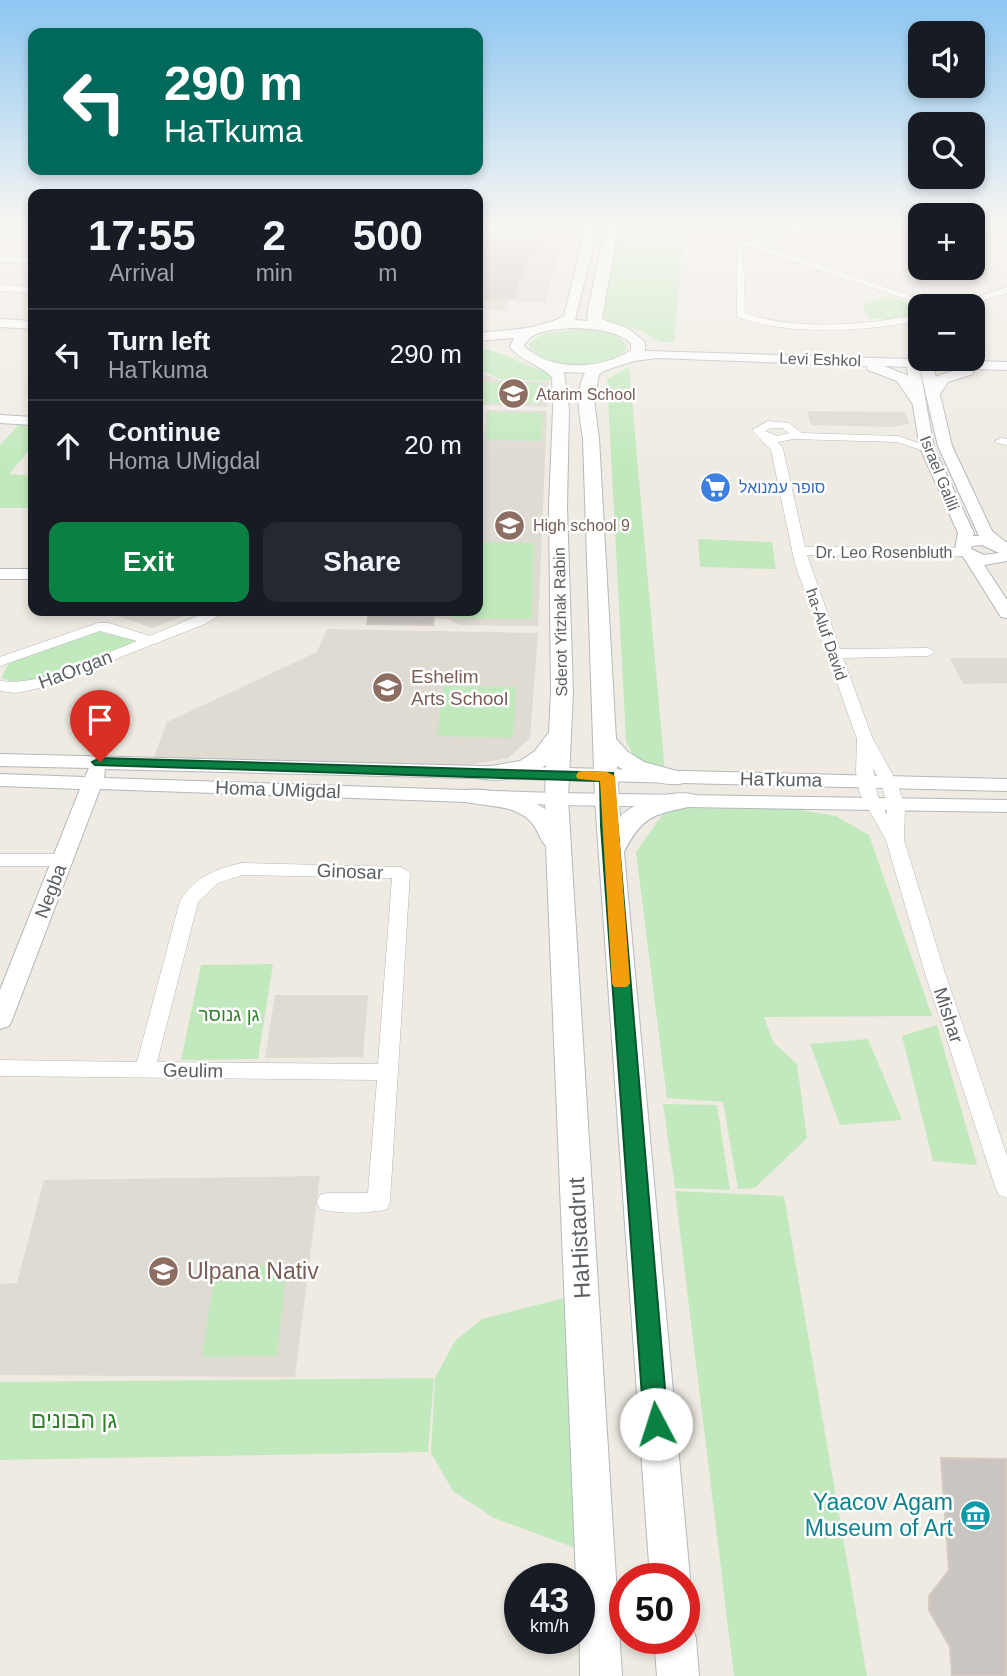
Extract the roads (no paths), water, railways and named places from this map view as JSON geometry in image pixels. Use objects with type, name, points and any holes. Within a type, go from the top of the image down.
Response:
[{"type":"main road","points":[[558,325],[570,318],[573,304]]},
{"type":"main road","points":[[596,304],[596,321],[603,327]]},
{"type":"main road","points":[[0,317],[28,318]]},
{"type":"main road","points":[[0,323],[28,325]]},
{"type":"main road","name":"Levi Eshkol","points":[[483,337],[528,333],[558,325],[603,327],[647,344],[666,347],[908,359]]},
{"type":"main road","points":[[520,354],[518,341],[528,333]]},
{"type":"main road","points":[[633,337],[639,347],[634,357]]},
{"type":"main road","name":"Levi Eshkol","points":[[483,345],[503,347],[548,365],[573,368],[619,364],[634,357],[657,354],[908,360]]},
{"type":"main road","points":[[835,359],[893,373],[909,384],[919,403]]},
{"type":"main road","points":[[985,359],[1004,363]]},
{"type":"main road","name":"Levi Eshkol","points":[[985,362],[1004,363]]},
{"type":"main road","points":[[933,394],[937,384],[948,376],[1004,363]]},
{"type":"main road","name":"Sderot Yitzhak Rabin","points":[[548,365],[559,376],[561,409],[558,506],[562,692],[555,787]]},
{"type":"main road","name":"Sderot Yitzhak Rabin","points":[[599,367],[590,373],[586,384],[591,439],[607,788]]},
{"type":"main road","points":[[487,773],[516,771],[539,762],[548,755],[558,733]]},
{"type":"main road","points":[[604,739],[620,760],[633,767],[676,778]]},
{"type":"main road","name":"HaHistadrut","points":[[555,787],[601,1676]]},
{"type":"main road","points":[[607,788],[669,1563]]},
{"type":"main road","points":[[469,796],[516,803],[535,810],[544,818],[559,858]]},
{"type":"main road","points":[[611,853],[621,831],[635,814],[655,806],[688,800]]},
{"type":"main road","points":[[676,1654],[678,1676]]},
{"type":"street","points":[[740,304],[740,315],[757,323],[861,326],[908,320]]},
{"type":"street","name":"Israel Galili","points":[[919,371],[921,426],[927,448],[966,533],[965,550],[1007,613]]},
{"type":"street","name":"Israel Galili","points":[[924,371],[933,394],[945,446],[976,516],[985,533],[1004,550],[1003,569],[1006,577]]},
{"type":"street","points":[[0,419],[28,421]]},
{"type":"street","points":[[783,438],[897,432],[921,426]]},
{"type":"street","points":[[783,438],[898,439],[927,448]]},
{"type":"street","name":"ha-Aluf David","points":[[783,438],[799,551],[864,737],[889,783]]},
{"type":"street","points":[[965,550],[976,540],[1004,550]]},
{"type":"street","name":"Dr. Leo Rosenbluth","points":[[799,551],[965,550]]},
{"type":"street","points":[[0,574],[28,574]]},
{"type":"street","name":"HaOrgan","points":[[0,686],[16,688],[39,684],[210,616]]},
{"type":"street","name":"HaOrgan","points":[[0,662],[98,627],[109,627],[149,640]]},
{"type":"street","points":[[834,654],[928,652]]},
{"type":"street","name":"ha-Aluf David","points":[[864,737],[864,782],[870,804]]},
{"type":"street","name":"Homa UMigdal","points":[[0,760],[96,772],[469,796],[555,787]]},
{"type":"street","name":"Homa UMigdal","points":[[0,780],[96,772],[487,773],[555,787]]},
{"type":"street","name":"Negba","points":[[0,1020],[96,772]]},
{"type":"street","name":"HaTkuma","points":[[607,788],[676,778],[1007,785]]},
{"type":"street","name":"Mishar","points":[[889,783],[896,806],[895,840]]},
{"type":"street","name":"HaTkuma","points":[[555,787],[607,788],[688,800],[1007,806]]},
{"type":"street","name":"Mishar","points":[[870,804],[895,840],[934,970],[1007,1189]]},
{"type":"street","points":[[0,860],[62,860]]},
{"type":"street","name":"Ginosar","points":[[145,1069],[189,901],[200,885],[221,873],[242,869],[401,873],[385,1072],[379,1202],[328,1202]]},
{"type":"street","name":"Geulim","points":[[0,1068],[385,1072]]},
{"type":"place","name":"Atarim School","points":[[513,394]]},
{"type":"place","name":"סופר עמנואל","points":[[716,487]]},
{"type":"place","name":"High school 9","points":[[510,525]]},
{"type":"place","name":"Eshelim Arts School","points":[[388,687]]},
{"type":"place","name":"Ulpana Nativ","points":[[164,1271]]},
{"type":"place","name":"Yaacov Agam Museum of Art","points":[[976,1515]]},
{"type":"park label","name":"גן גנוסר","points":[[229,1014]]},
{"type":"park label","name":"גן הבונים","points":[[74,1420]]}]
